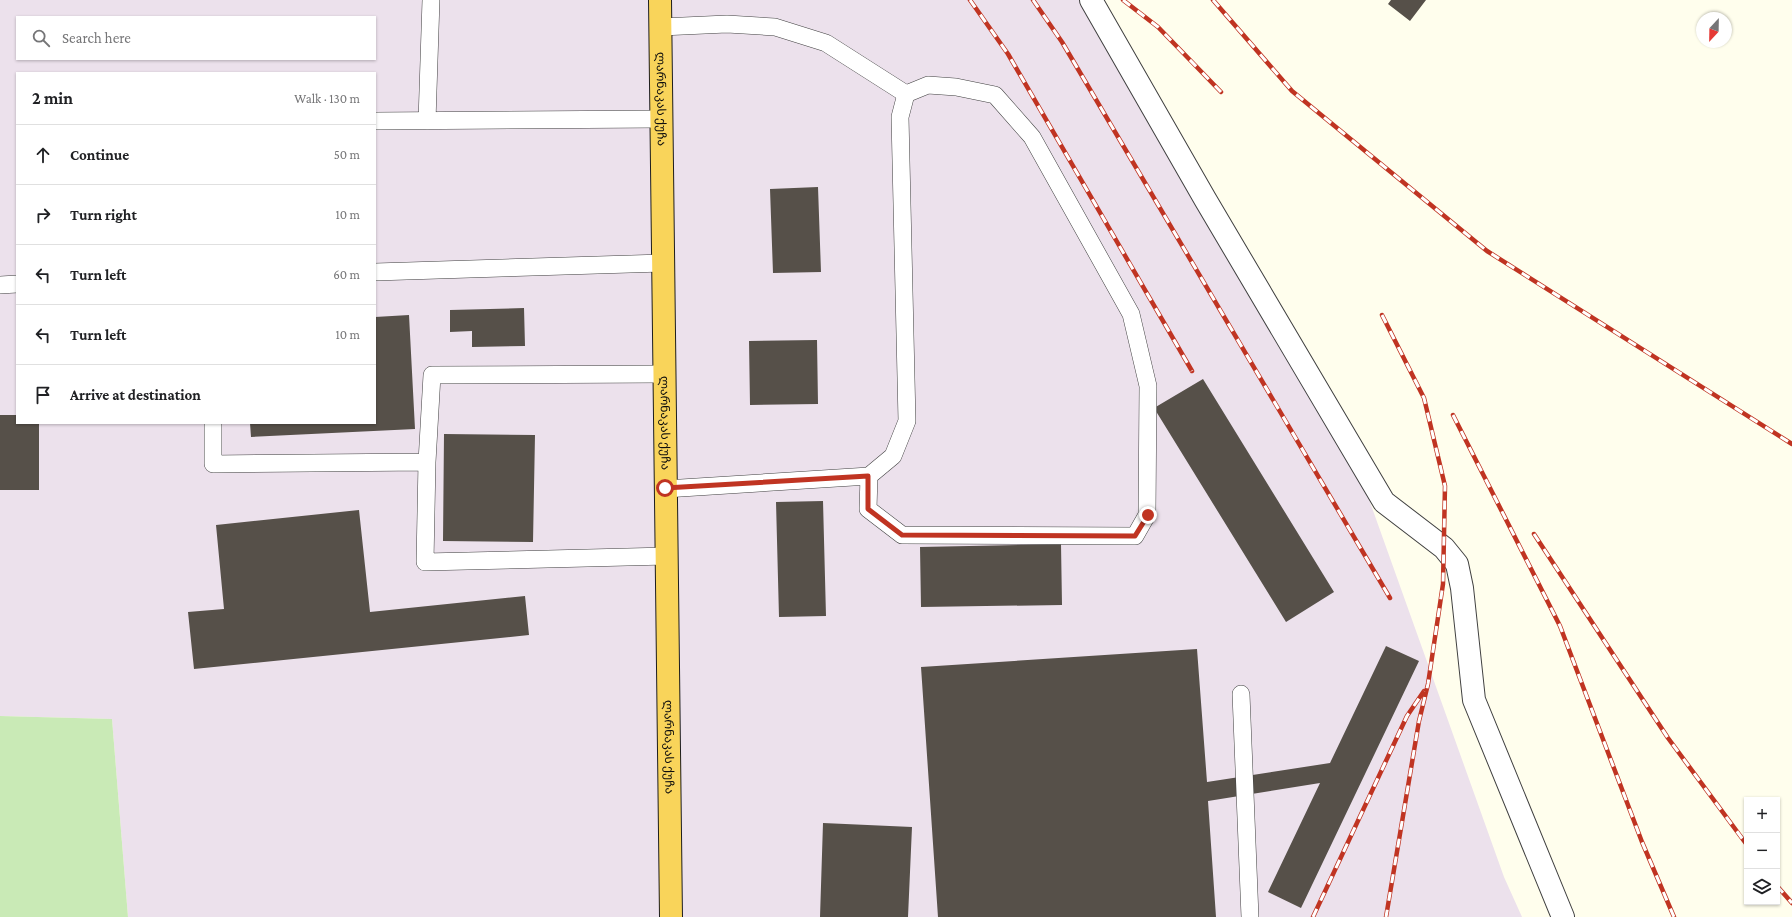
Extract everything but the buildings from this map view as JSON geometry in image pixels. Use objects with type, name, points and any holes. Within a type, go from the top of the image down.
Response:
[{"type":"highway","name":"ლარნაკას ქუჩა","points":[[660,0],[671,917]]},
{"type":"street","points":[[1091,0],[1201,192],[1346,435],[1384,502],[1444,548],[1457,564],[1462,588],[1474,700],[1563,917]]},
{"type":"lane","points":[[427,121],[431,0]]},
{"type":"lane","points":[[661,27],[727,24],[775,27],[826,43],[906,94]]},
{"type":"lane","points":[[868,476],[868,509],[902,535],[1135,536],[1148,515],[1148,386],[1131,314],[1032,137],[995,95],[956,87],[928,85],[906,94]]},
{"type":"lane","points":[[665,488],[868,476],[893,456],[907,421],[900,117],[906,94]]},
{"type":"lane","points":[[376,121],[661,119]]},
{"type":"lane","points":[[376,272],[663,263]]},
{"type":"lane","points":[[0,285],[16,284]]},
{"type":"lane","points":[[664,374],[432,375],[427,462],[425,562],[667,556]]},
{"type":"lane","points":[[213,424],[213,464],[427,462]]},
{"type":"lane","points":[[1241,694],[1250,917]]},
{"type":"shaded area","points":[[0,0],[1092,0],[1346,435],[1504,877],[1522,917],[128,917],[112,719],[0,716]]},
{"type":"green space","points":[[0,716],[112,719],[128,917],[0,917]]},
{"type":"railway","points":[[970,0],[1008,54],[1192,371]]},
{"type":"railway","points":[[1033,0],[1062,42],[1390,598]]},
{"type":"railway","points":[[1123,0],[1158,27],[1221,92]]},
{"type":"railway","points":[[1213,0],[1292,91],[1487,251],[1792,444]]},
{"type":"railway","points":[[1382,315],[1424,398],[1445,486],[1443,584],[1428,684],[1419,721],[1386,917]]},
{"type":"railway","points":[[1453,415],[1560,626],[1642,842],[1674,917]]},
{"type":"railway","points":[[1534,534],[1668,738],[1744,841]]},
{"type":"railway","points":[[1313,917],[1407,716],[1424,691]]},
{"type":"railway","points":[[1780,889],[1792,903]]},
{"type":"route","points":[[665,488],[868,476],[868,509],[902,535],[1135,536],[1148,515]]}]
